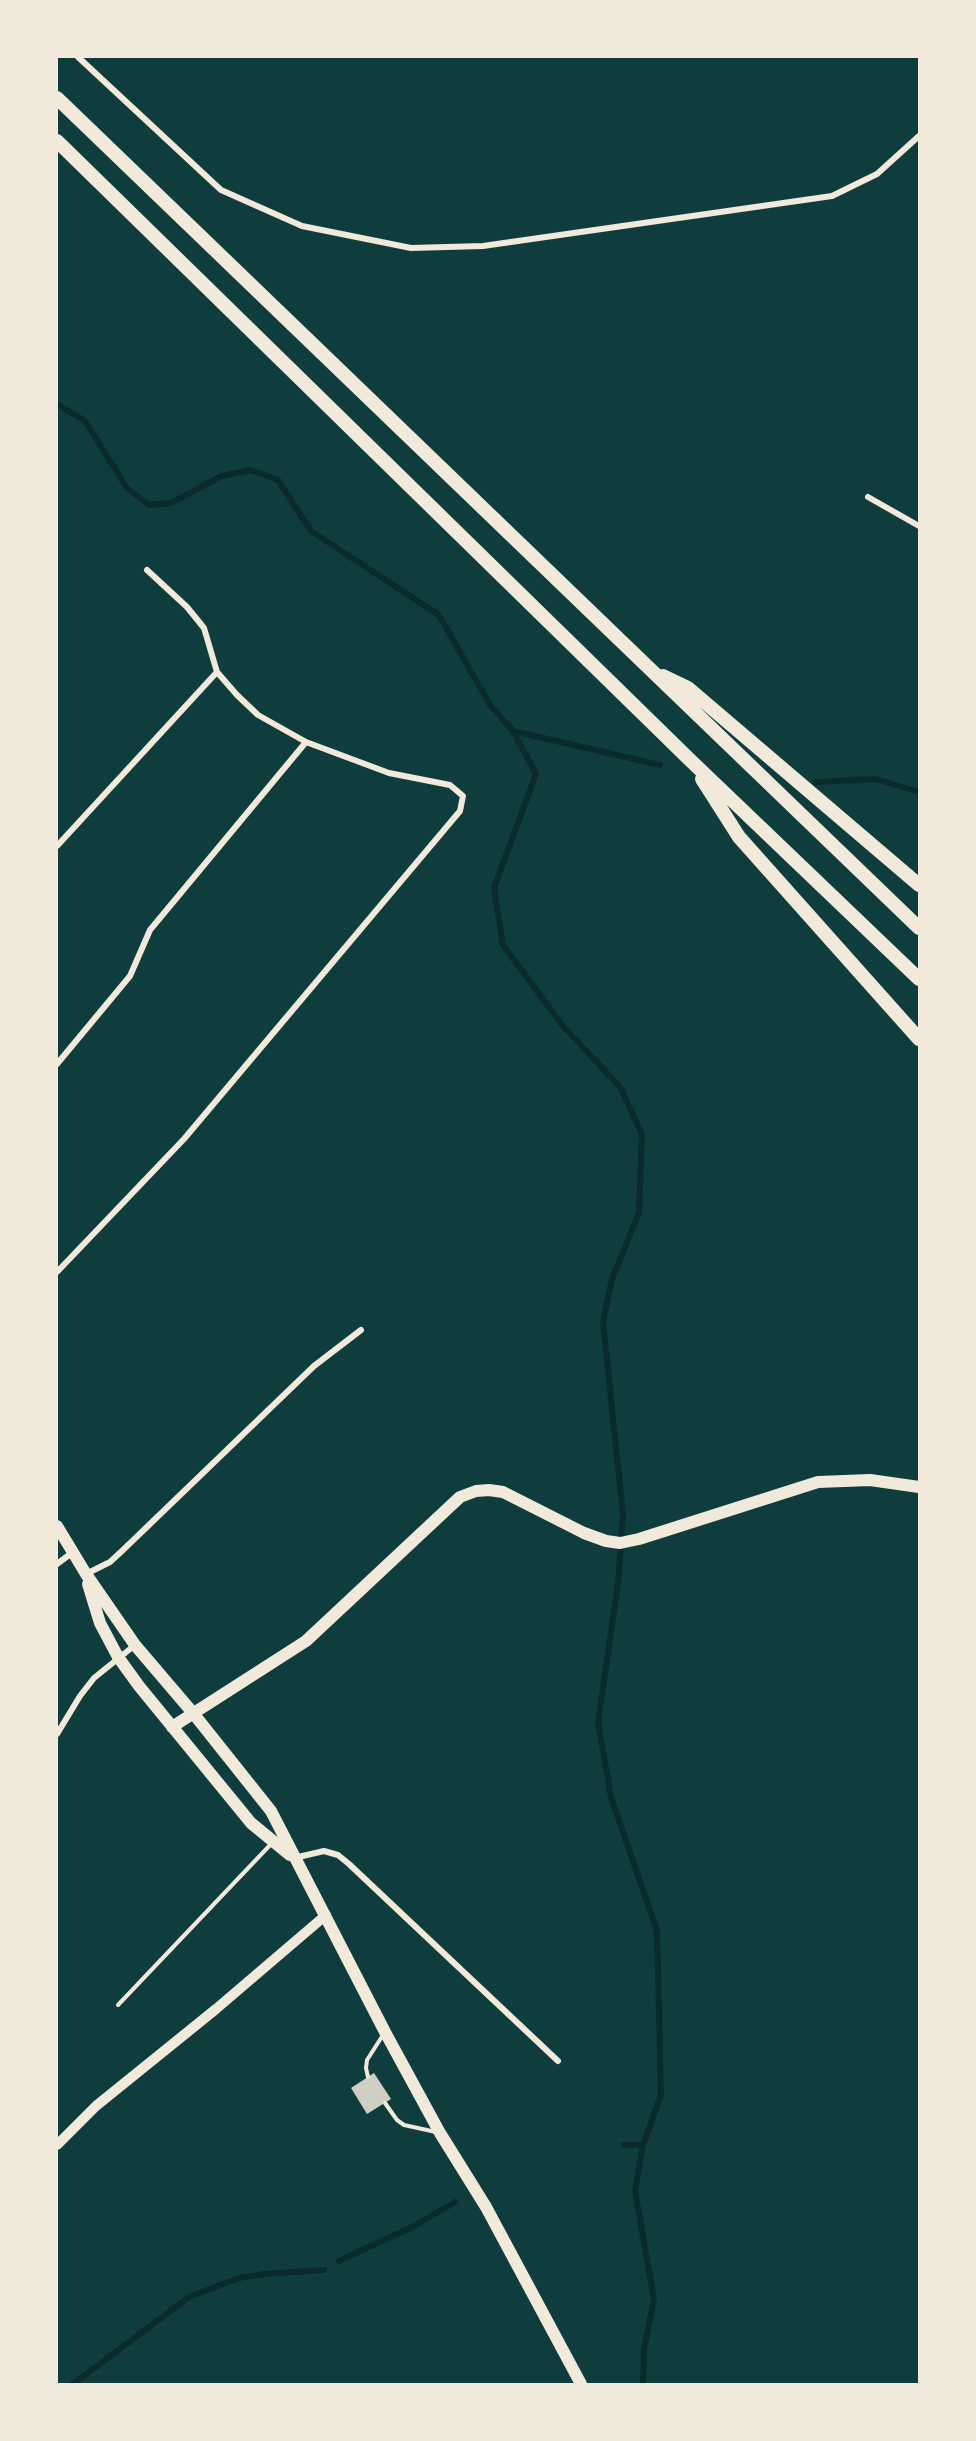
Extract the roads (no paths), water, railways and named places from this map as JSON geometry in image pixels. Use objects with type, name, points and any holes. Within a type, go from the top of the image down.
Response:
[{"type":"highway","points":[[57,98],[919,928]]},
{"type":"highway","points":[[57,141],[690,759],[919,979]]},
{"type":"highway","points":[[651,670],[688,688],[919,885]]},
{"type":"highway","points":[[690,759],[739,837],[919,1039]]},
{"type":"main road","points":[[172,1727],[306,1641],[460,1497],[489,1490],[503,1492],[606,1541],[620,1543],[818,1482],[870,1480],[919,1487]]},
{"type":"main road","points":[[57,1526],[86,1574],[135,1645],[193,1713],[270,1811],[385,2032],[440,2133],[486,2207],[581,2384]]},
{"type":"main road","points":[[86,1574],[100,1623],[118,1657],[244,1815],[272,1842],[294,1858]]},
{"type":"street","points":[[78,57],[221,190],[302,226],[411,248],[483,246],[832,196],[877,174],[919,136]]},
{"type":"street","points":[[868,496],[919,526]]},
{"type":"street","points":[[57,1272],[184,1139],[460,811],[463,796],[450,785],[389,773],[306,742],[258,715],[217,672],[204,628],[188,607],[147,570]]},
{"type":"street","points":[[57,846],[217,672]]},
{"type":"street","points":[[57,1064],[130,976],[150,930],[306,742]]},
{"type":"street","points":[[86,1574],[99,1569],[117,1556],[314,1366],[361,1330]]},
{"type":"street","points":[[57,1564],[73,1552]]},
{"type":"street","points":[[57,1734],[94,1678],[135,1645]]},
{"type":"street","points":[[294,1858],[324,1851],[338,1855],[558,2061]]},
{"type":"street","points":[[57,2145],[96,2106],[216,2009],[326,1915]]},
{"type":"lane","points":[[118,2005],[272,1842]]},
{"type":"lane","points":[[368,2077],[366,2068],[368,2060],[385,2032]]},
{"type":"lane","points":[[385,2103],[404,2126],[440,2133]]},
{"type":"waterway","points":[[57,404],[85,421],[127,488],[149,505],[171,503],[222,476],[251,470],[278,480],[311,531],[439,615],[490,705],[513,731],[660,765]]},
{"type":"waterway","points":[[513,731],[536,774],[494,888],[503,945],[563,1026],[620,1087],[642,1134],[639,1213],[612,1279],[603,1322],[623,1515],[618,1583],[598,1722],[611,1797],[657,1931],[661,2095],[643,2145],[635,2191],[654,2299],[644,2349],[643,2384]]},
{"type":"waterway","points":[[816,782],[876,779],[919,792]]},
{"type":"waterway","points":[[624,2145],[643,2145]]},
{"type":"waterway","points":[[339,2261],[414,2226],[455,2202]]},
{"type":"waterway","points":[[73,2384],[189,2297],[239,2278],[324,2270]]}]
